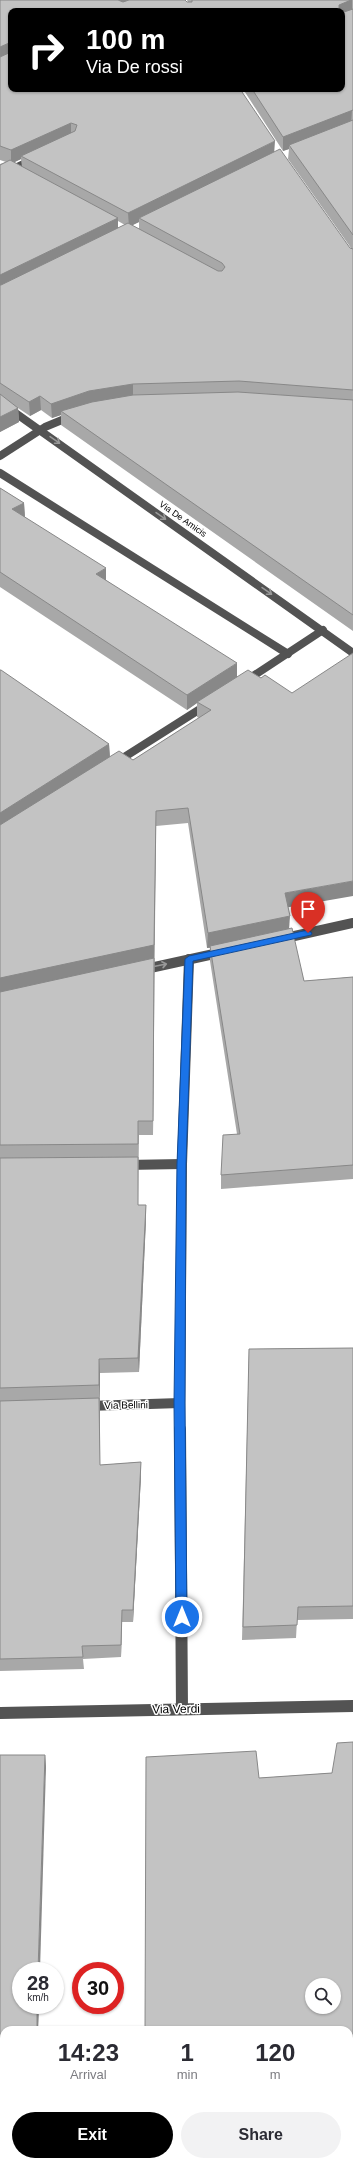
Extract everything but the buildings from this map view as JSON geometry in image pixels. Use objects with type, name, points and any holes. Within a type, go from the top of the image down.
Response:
[{"type":"street","points":[[0,174],[38,156]]},
{"type":"street","points":[[0,163],[18,172]]},
{"type":"street","name":"Via De Amicis","points":[[0,402],[323,630],[353,653]]},
{"type":"street","points":[[0,456],[40,430],[59,420],[84,412]]},
{"type":"street","points":[[0,474],[288,654]]},
{"type":"street","points":[[234,688],[323,630]]},
{"type":"street","points":[[107,768],[214,700]]},
{"type":"street","points":[[271,941],[353,923]]},
{"type":"street","points":[[128,972],[234,949]]},
{"type":"street","points":[[182,1709],[180,1403],[182,1164],[189,959]]},
{"type":"street","points":[[118,1165],[182,1164]]},
{"type":"street","name":"Via Bellini","points":[[78,1406],[180,1403]]},
{"type":"street","name":"Via Verdi","points":[[0,1713],[353,1706]]},
{"type":"route","points":[[182,1617],[180,1403],[182,1164],[189,959],[308,933]]}]
